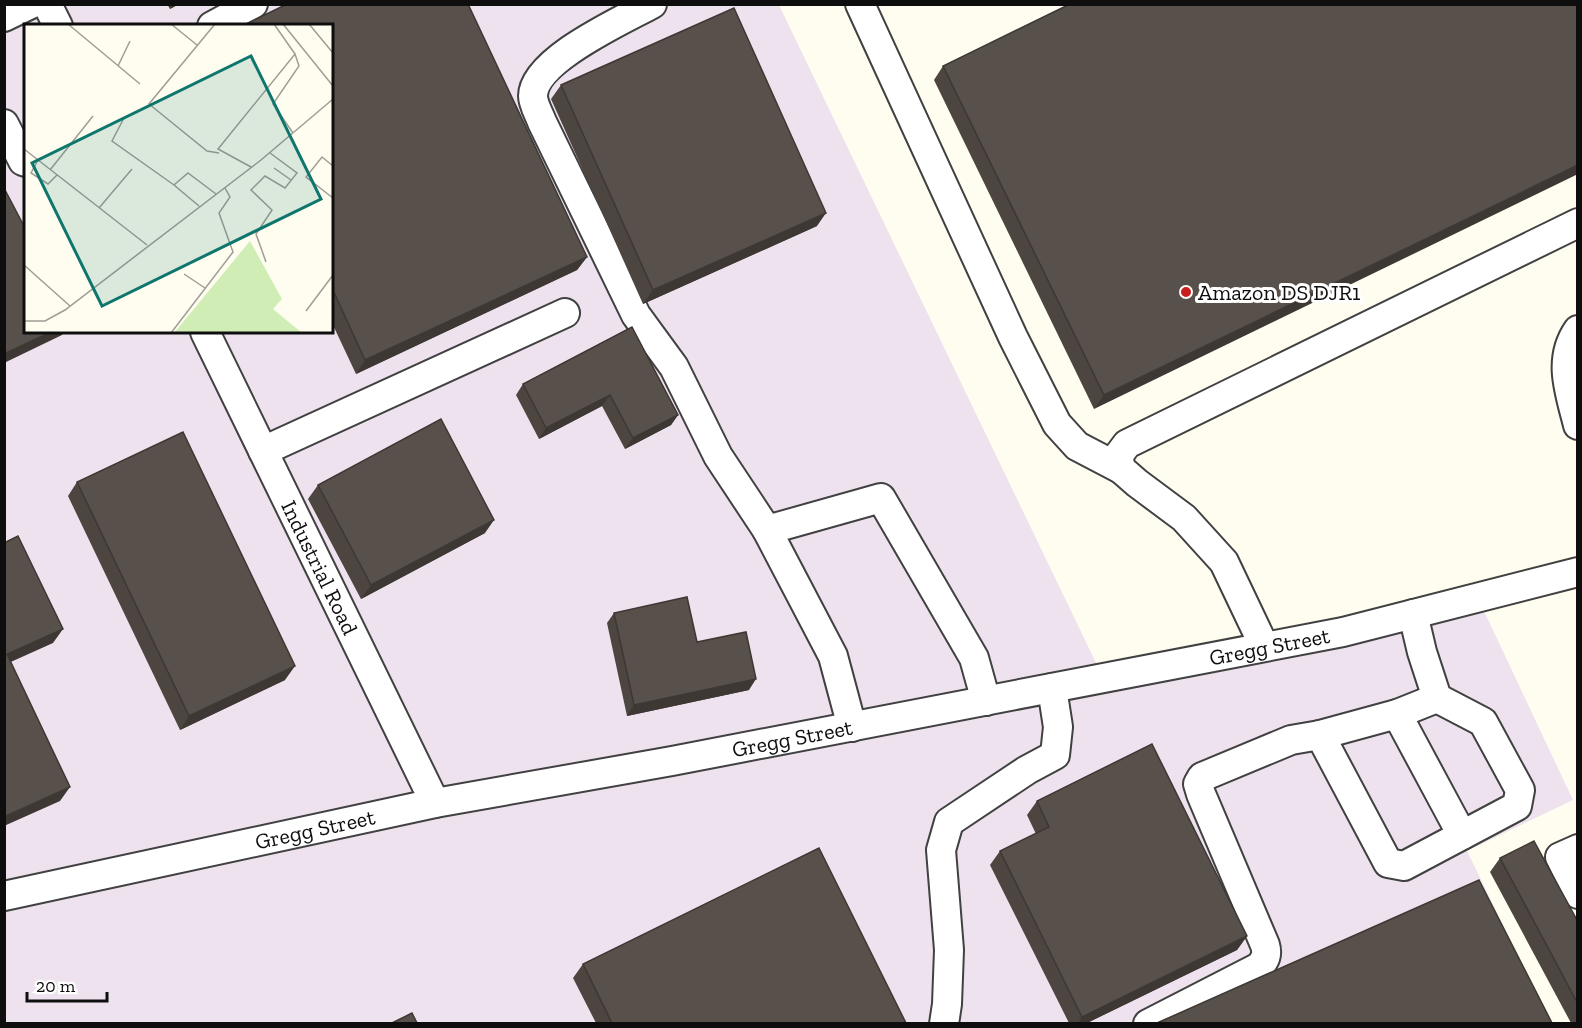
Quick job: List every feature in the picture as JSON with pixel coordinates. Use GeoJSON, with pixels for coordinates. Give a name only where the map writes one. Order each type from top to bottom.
{"type":"FeatureCollection","features":[{"type":"Feature","properties":{"kind":"street"},"geometry":{"type":"LineString","coordinates":[[4,17],[31,4]]}},
{"type":"Feature","properties":{"kind":"street"},"geometry":{"type":"LineString","coordinates":[[48,4],[57,24]]}},
{"type":"Feature","properties":{"kind":"street"},"geometry":{"type":"LineString","coordinates":[[217,24],[253,4]]}},
{"type":"Feature","properties":{"kind":"street"},"geometry":{"type":"LineString","coordinates":[[652,4],[574,46],[536,81],[532,97],[636,315],[674,367],[718,456],[767,531],[833,656],[852,726]]}},
{"type":"Feature","properties":{"kind":"street"},"geometry":{"type":"LineString","coordinates":[[860,4],[1013,337],[1057,424],[1077,446],[1121,469],[1184,518],[1224,562],[1264,646]]}},
{"type":"Feature","properties":{"kind":"street"},"geometry":{"type":"LineString","coordinates":[[4,124],[24,161]]}},
{"type":"Feature","properties":{"kind":"street"},"geometry":{"type":"LineString","coordinates":[[1121,469],[1118,456],[1127,444],[1578,223]]}},
{"type":"Feature","properties":{"kind":"street"},"geometry":{"type":"LineString","coordinates":[[263,451],[565,313]]}},
{"type":"Feature","properties":{"kind":"street"},"geometry":{"type":"LineString","coordinates":[[1578,330],[1572,338],[1566,358],[1566,376],[1578,425]]}},
{"type":"Feature","properties":{"kind":"street","name":"Industrial Road"},"geometry":{"type":"LineString","coordinates":[[205,333],[435,803]]}},
{"type":"Feature","properties":{"kind":"street"},"geometry":{"type":"LineString","coordinates":[[767,531],[881,498],[974,658],[986,701]]}},
{"type":"Feature","properties":{"kind":"street","name":"Gregg Street"},"geometry":{"type":"LineString","coordinates":[[4,896],[435,803],[661,763],[1343,632],[1578,572]]}},
{"type":"Feature","properties":{"kind":"street"},"geometry":{"type":"LineString","coordinates":[[1320,735],[1388,863],[1404,866],[1517,806],[1520,790],[1484,722],[1437,698],[1413,614]]}},
{"type":"Feature","properties":{"kind":"street"},"geometry":{"type":"LineString","coordinates":[[944,1023],[949,950],[941,850],[949,822],[1027,770],[1055,755],[1058,727],[1052,688]]}},
{"type":"Feature","properties":{"kind":"street"},"geometry":{"type":"LineString","coordinates":[[1148,1023],[1259,967],[1267,953],[1201,794],[1198,784],[1202,777],[1291,740],[1320,735],[1397,714],[1437,698]]}},
{"type":"Feature","properties":{"kind":"street"},"geometry":{"type":"LineString","coordinates":[[1397,714],[1462,835]]}},
{"type":"Feature","properties":{"kind":"street"},"geometry":{"type":"LineString","coordinates":[[1578,849],[1560,857],[1578,894]]}},
{"type":"Feature","properties":{"kind":"shaded area"},"geometry":{"type":"Polygon","coordinates":[[[5,5],[779,5],[1098,667],[1476,594],[1573,800],[1467,851],[1551,1023],[5,1024],[5,5]]]}},
{"type":"Feature","properties":{"kind":"building"},"geometry":{"type":"Polygon","coordinates":[[[287,4],[468,4],[587,257],[365,360],[333,290],[333,24],[246,24],[287,4]]]}},
{"type":"Feature","properties":{"kind":"building","name":"Amazon DS DJR1"},"geometry":{"type":"Polygon","coordinates":[[[1070,4],[1578,4],[1578,165],[1104,395],[943,66],[1070,4]]]}},
{"type":"Feature","properties":{"kind":"building"},"geometry":{"type":"Polygon","coordinates":[[[734,8],[826,213],[653,290],[561,85],[734,8]]]}},
{"type":"Feature","properties":{"kind":"building"},"geometry":{"type":"Polygon","coordinates":[[[4,188],[24,226],[24,333],[49,333],[4,354],[4,188]]]}},
{"type":"Feature","properties":{"kind":"building"},"geometry":{"type":"Polygon","coordinates":[[[632,327],[678,415],[633,438],[610,395],[546,428],[523,384],[632,327]]]}},
{"type":"Feature","properties":{"kind":"building"},"geometry":{"type":"Polygon","coordinates":[[[441,419],[494,520],[371,585],[318,485],[441,419]]]}},
{"type":"Feature","properties":{"kind":"building"},"geometry":{"type":"Polygon","coordinates":[[[183,432],[295,666],[189,716],[77,482],[183,432]]]}},
{"type":"Feature","properties":{"kind":"building"},"geometry":{"type":"Polygon","coordinates":[[[18,536],[63,629],[7,654],[70,787],[4,817],[4,543],[18,536]]]}},
{"type":"Feature","properties":{"kind":"building"},"geometry":{"type":"Polygon","coordinates":[[[687,597],[697,642],[746,632],[756,679],[634,705],[614,613],[687,597]]]}},
{"type":"Feature","properties":{"kind":"building"},"geometry":{"type":"Polygon","coordinates":[[[1152,744],[1247,936],[1082,1017],[1000,851],[1049,827],[1037,801],[1152,744]]]}},
{"type":"Feature","properties":{"kind":"building"},"geometry":{"type":"Polygon","coordinates":[[[1534,841],[1578,922],[1578,1004],[1500,858],[1534,841]]]}},
{"type":"Feature","properties":{"kind":"building"},"geometry":{"type":"Polygon","coordinates":[[[819,848],[906,1023],[612,1023],[583,964],[819,848]]]}},
{"type":"Feature","properties":{"kind":"building"},"geometry":{"type":"Polygon","coordinates":[[[1479,880],[1552,1023],[1157,1023],[1479,880]]]}},
{"type":"Feature","properties":{"kind":"building"},"geometry":{"type":"Polygon","coordinates":[[[412,1013],[417,1023],[392,1023],[412,1013]]]}},
{"type":"Feature","properties":{"kind":"place","name":"Amazon DS DJR1"},"geometry":{"type":"Point","coordinates":[1186,292]}}]}
